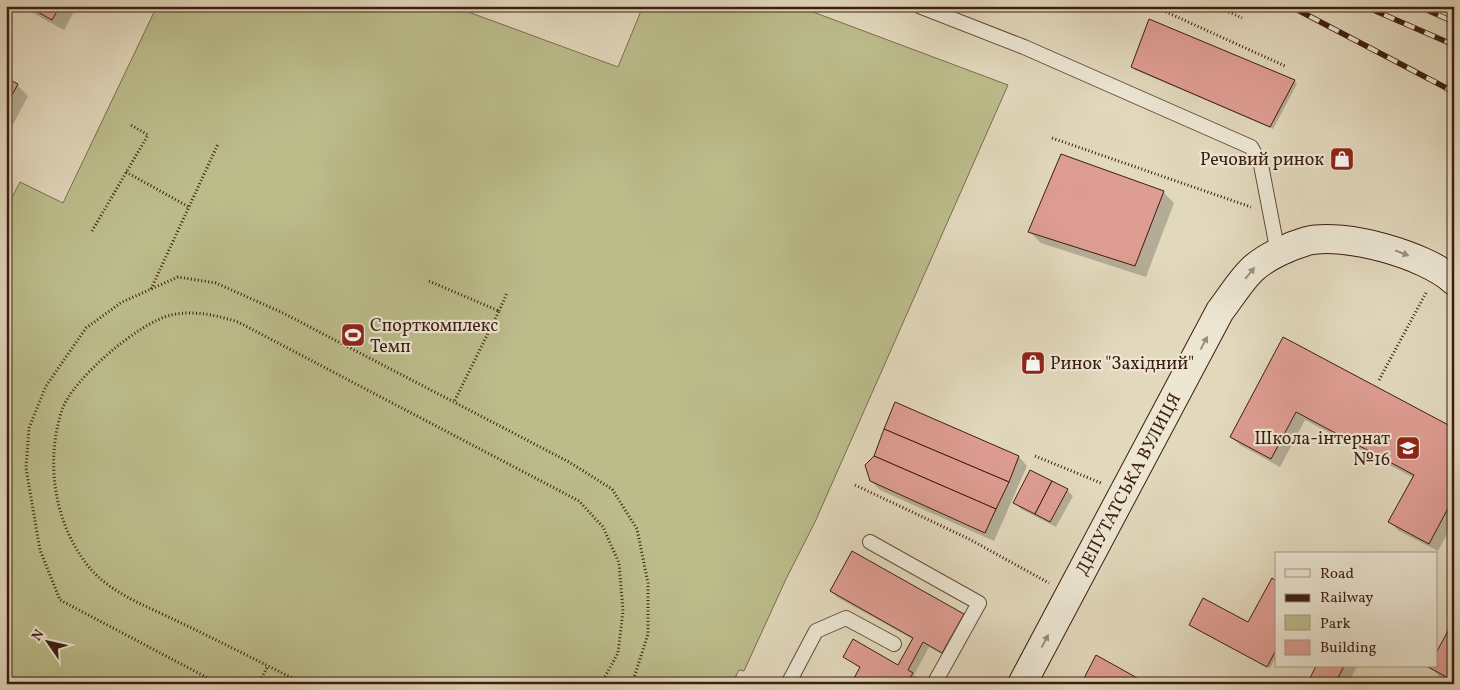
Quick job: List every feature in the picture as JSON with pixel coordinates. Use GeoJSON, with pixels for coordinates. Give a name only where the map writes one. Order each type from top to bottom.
{"type":"FeatureCollection","features":[{"type":"Feature","properties":{"kind":"main road","name":"ДЕПУТАТСЬКА ВУЛИЦЯ"},"geometry":{"type":"LineString","coordinates":[[1022,684],[1220,312],[1255,267],[1278,253],[1308,241],[1337,240],[1386,247],[1420,260],[1441,283]]}},
{"type":"Feature","properties":{"kind":"lane"},"geometry":{"type":"LineString","coordinates":[[919,6],[1024,47],[1251,148],[1261,165],[1278,253]]}},
{"type":"Feature","properties":{"kind":"lane"},"geometry":{"type":"LineString","coordinates":[[870,542],[979,603],[934,684]]}},
{"type":"Feature","properties":{"kind":"lane"},"geometry":{"type":"LineString","coordinates":[[788,684],[816,630],[846,618],[894,644]]}},
{"type":"Feature","properties":{"kind":"path"},"geometry":{"type":"LineString","coordinates":[[1153,6],[1285,66]]}},
{"type":"Feature","properties":{"kind":"path"},"geometry":{"type":"LineString","coordinates":[[1216,6],[1242,18]]}},
{"type":"Feature","properties":{"kind":"path"},"geometry":{"type":"LineString","coordinates":[[92,231],[148,135],[129,124]]}},
{"type":"Feature","properties":{"kind":"path"},"geometry":{"type":"LineString","coordinates":[[1052,138],[1252,207]]}},
{"type":"Feature","properties":{"kind":"path"},"geometry":{"type":"LineString","coordinates":[[151,289],[218,144]]}},
{"type":"Feature","properties":{"kind":"path"},"geometry":{"type":"LineString","coordinates":[[126,172],[189,207]]}},
{"type":"Feature","properties":{"kind":"path"},"geometry":{"type":"LineString","coordinates":[[220,684],[60,600],[38,541],[26,468],[29,428],[46,386],[86,328],[122,302],[178,277],[216,283],[283,313],[569,462],[612,490],[636,529],[648,583],[648,634],[632,684]]}},
{"type":"Feature","properties":{"kind":"path"},"geometry":{"type":"LineString","coordinates":[[429,281],[499,311]]}},
{"type":"Feature","properties":{"kind":"path"},"geometry":{"type":"LineString","coordinates":[[1379,380],[1441,283]]}},
{"type":"Feature","properties":{"kind":"path"},"geometry":{"type":"LineString","coordinates":[[454,402],[507,293]]}},
{"type":"Feature","properties":{"kind":"path"},"geometry":{"type":"LineString","coordinates":[[304,684],[120,593],[90,568],[68,534],[56,494],[54,444],[63,408],[87,371],[130,337],[170,315],[207,313],[238,322],[579,501],[603,527],[619,563],[623,611],[618,653],[601,684]]}},
{"type":"Feature","properties":{"kind":"path"},"geometry":{"type":"LineString","coordinates":[[1034,456],[1107,486]]}},
{"type":"Feature","properties":{"kind":"path"},"geometry":{"type":"LineString","coordinates":[[856,485],[969,539],[1052,584]]}},
{"type":"Feature","properties":{"kind":"path"},"geometry":{"type":"LineString","coordinates":[[258,684],[268,666]]}},
{"type":"Feature","properties":{"kind":"green space","name":"Спорткомплекс Темп"},"geometry":{"type":"Polygon","coordinates":[[[157,6],[452,6],[618,67],[643,6],[797,6],[1008,85],[815,522],[786,579],[744,671],[739,670],[732,684],[6,684],[6,209],[20,182],[63,203],[157,6]]]}},
{"type":"Feature","properties":{"kind":"building"},"geometry":{"type":"Polygon","coordinates":[[[27,6],[60,6],[52,20],[27,6]]]}},
{"type":"Feature","properties":{"kind":"building"},"geometry":{"type":"Polygon","coordinates":[[[1149,19],[1295,80],[1270,127],[1131,67],[1149,19]]]}},
{"type":"Feature","properties":{"kind":"building"},"geometry":{"type":"Polygon","coordinates":[[[6,78],[18,84],[6,106],[6,78]]]}},
{"type":"Feature","properties":{"kind":"building"},"geometry":{"type":"Polygon","coordinates":[[[1061,154],[1164,191],[1135,266],[1028,232],[1061,154]]]}},
{"type":"Feature","properties":{"kind":"building","name":"Школа-інтернат №16"},"geometry":{"type":"Polygon","coordinates":[[[1283,337],[1454,428],[1454,497],[1429,544],[1388,522],[1414,475],[1296,412],[1271,459],[1230,437],[1283,337]]]}},
{"type":"Feature","properties":{"kind":"building"},"geometry":{"type":"Polygon","coordinates":[[[895,402],[1019,456],[1009,482],[884,429],[895,402]]]}},
{"type":"Feature","properties":{"kind":"building"},"geometry":{"type":"Polygon","coordinates":[[[884,429],[1009,482],[996,509],[874,456],[884,429]]]}},
{"type":"Feature","properties":{"kind":"building"},"geometry":{"type":"Polygon","coordinates":[[[874,456],[996,509],[985,533],[870,481],[865,465],[874,456]]]}},
{"type":"Feature","properties":{"kind":"building"},"geometry":{"type":"Polygon","coordinates":[[[1030,470],[1052,481],[1035,514],[1013,503],[1030,470]]]}},
{"type":"Feature","properties":{"kind":"building"},"geometry":{"type":"Polygon","coordinates":[[[1052,481],[1068,489],[1050,522],[1035,514],[1052,481]]]}},
{"type":"Feature","properties":{"kind":"building"},"geometry":{"type":"Polygon","coordinates":[[[852,551],[964,614],[942,653],[923,642],[908,670],[913,673],[906,684],[851,684],[860,667],[843,657],[853,639],[898,665],[913,638],[830,591],[852,551]]]}},
{"type":"Feature","properties":{"kind":"building"},"geometry":{"type":"Polygon","coordinates":[[[1272,578],[1275,580],[1275,652],[1267,667],[1189,625],[1203,598],[1248,622],[1272,578]]]}},
{"type":"Feature","properties":{"kind":"building"},"geometry":{"type":"Polygon","coordinates":[[[1449,629],[1454,632],[1454,681],[1430,668],[1438,668],[1438,649],[1449,629]]]}},
{"type":"Feature","properties":{"kind":"building"},"geometry":{"type":"Polygon","coordinates":[[[1096,655],[1148,684],[1081,684],[1096,655]]]}},
{"type":"Feature","properties":{"kind":"building"},"geometry":{"type":"Polygon","coordinates":[[[1315,668],[1343,668],[1335,684],[1307,684],[1315,668]]]}},
{"type":"Feature","properties":{"kind":"railway"},"geometry":{"type":"LineString","coordinates":[[1290,6],[1454,92]]}},
{"type":"Feature","properties":{"kind":"railway"},"geometry":{"type":"LineString","coordinates":[[1364,6],[1454,45]]}},
{"type":"Feature","properties":{"kind":"railway"},"geometry":{"type":"LineString","coordinates":[[1418,6],[1454,22]]}},
{"type":"Feature","properties":{"kind":"place","name":"Речовий ринок"},"geometry":{"type":"Point","coordinates":[1342,159]}},
{"type":"Feature","properties":{"kind":"place","name":"Спорткомплекс Темп"},"geometry":{"type":"Point","coordinates":[353,335]}},
{"type":"Feature","properties":{"kind":"place","name":"Ринок \"Західний\""},"geometry":{"type":"Point","coordinates":[1033,363]}},
{"type":"Feature","properties":{"kind":"place","name":"Школа-інтернат №16"},"geometry":{"type":"Point","coordinates":[1408,448]}}]}
